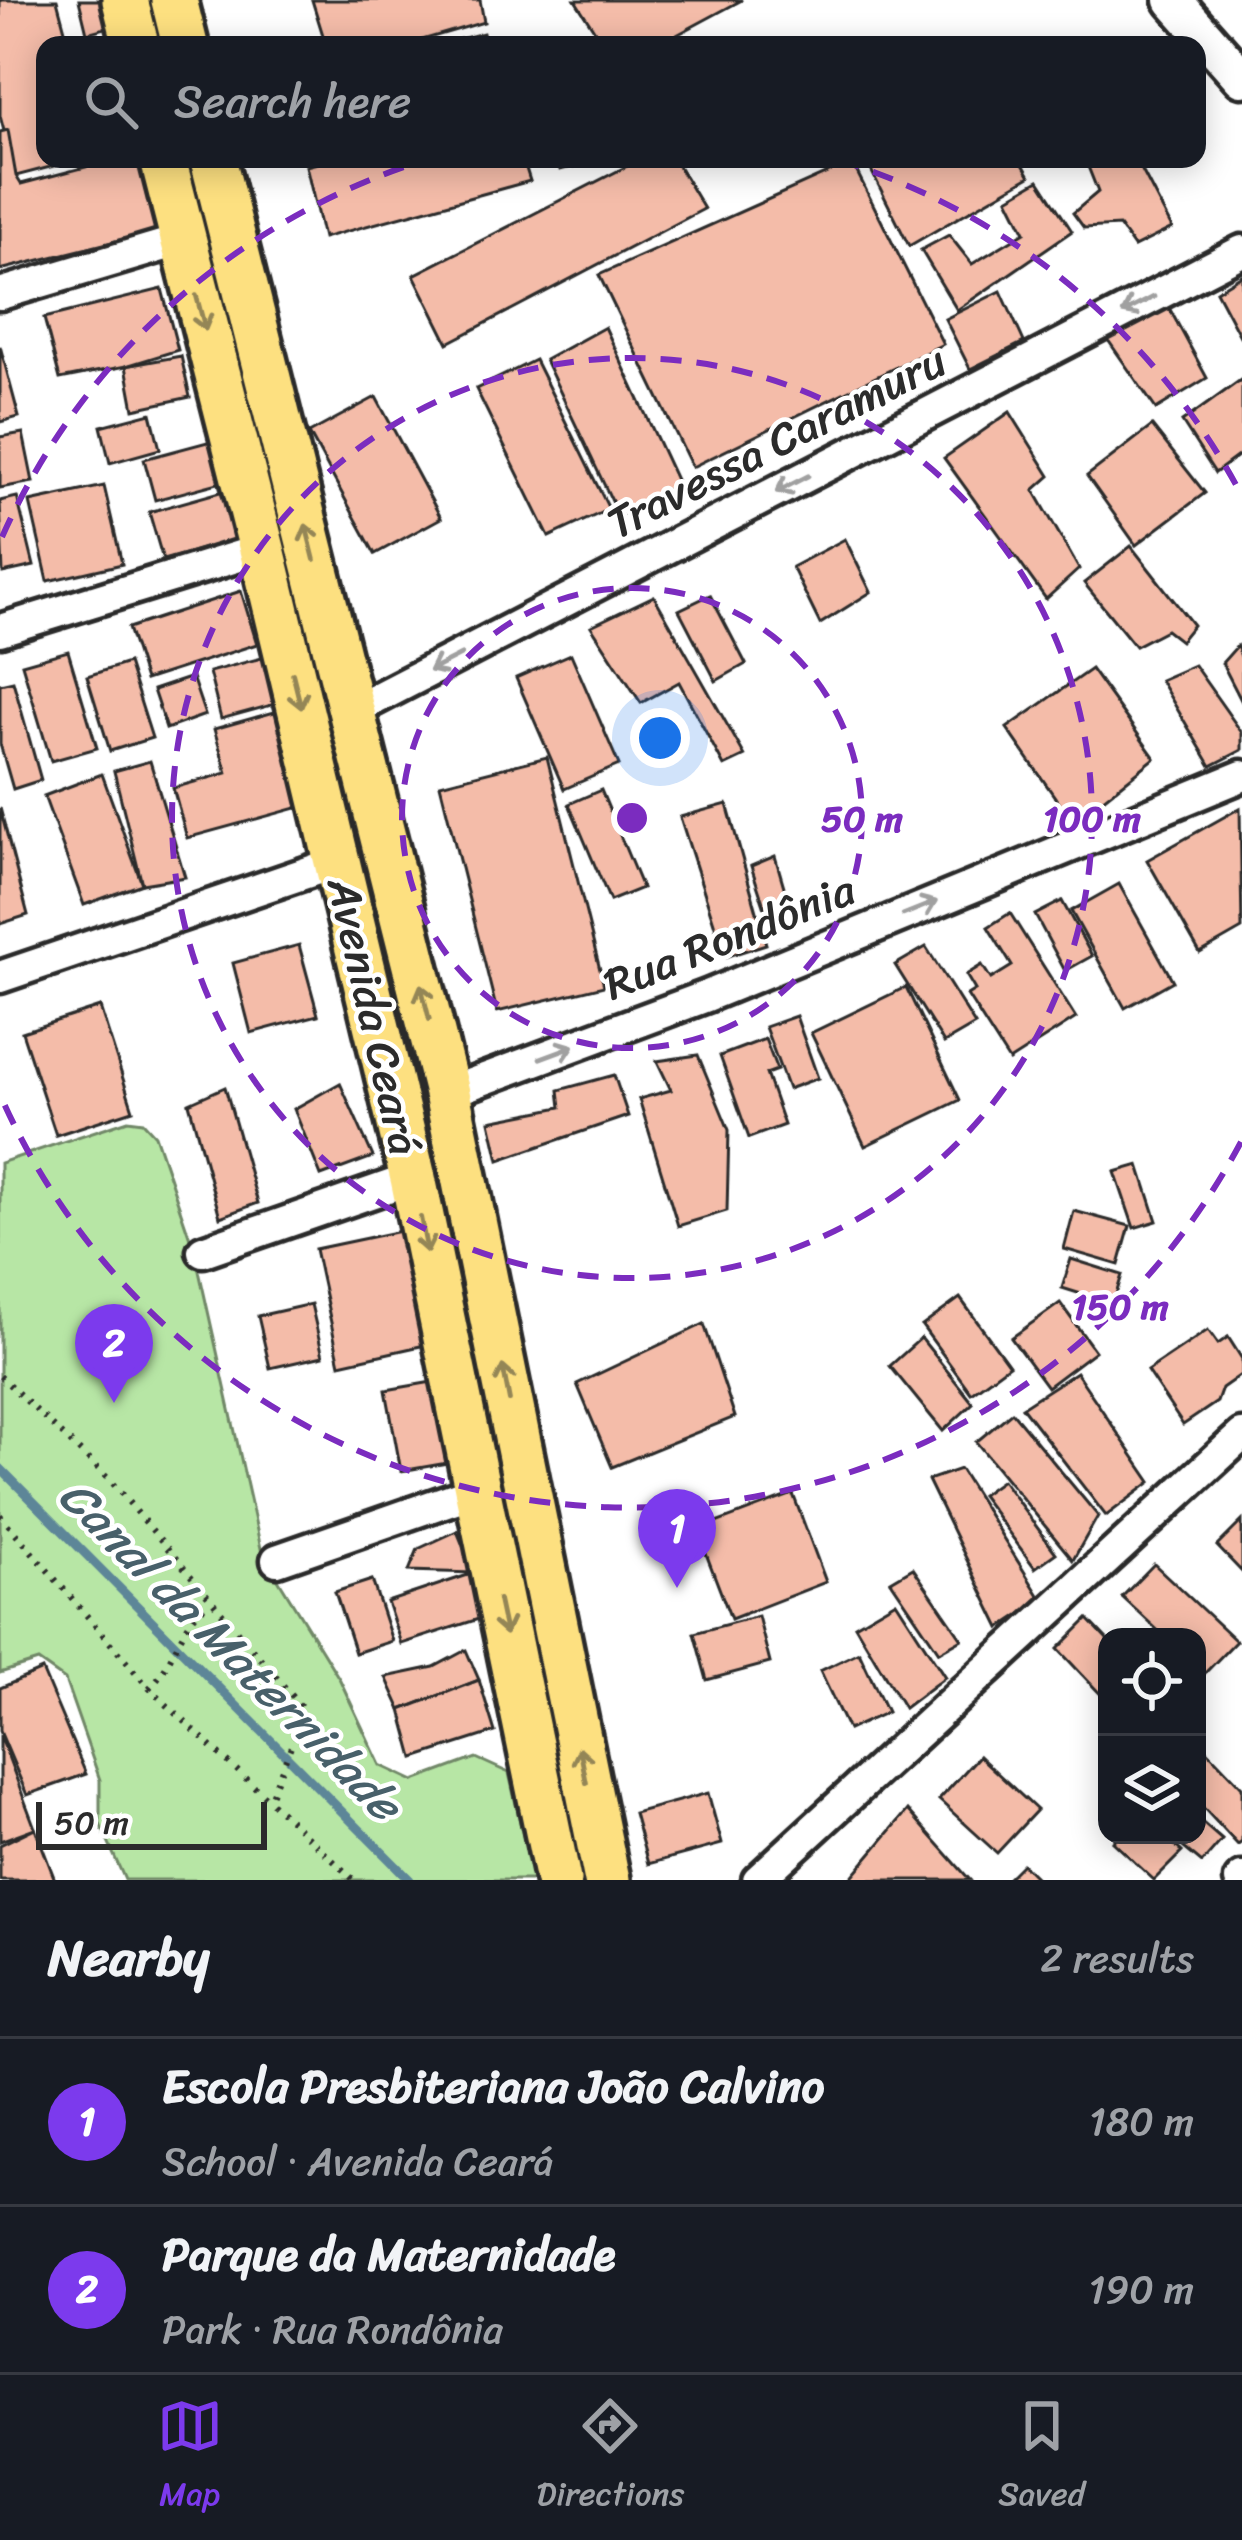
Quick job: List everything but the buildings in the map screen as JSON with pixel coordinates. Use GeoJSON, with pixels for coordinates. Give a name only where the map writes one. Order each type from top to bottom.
{"type":"FeatureCollection","features":[{"type":"Feature","properties":{"kind":"main road"},"geometry":{"type":"LineString","coordinates":[[125,0],[134,36]]}},
{"type":"Feature","properties":{"kind":"main road"},"geometry":{"type":"LineString","coordinates":[[174,0],[183,36]]}},
{"type":"Feature","properties":{"kind":"main road","name":"Avenida Ceará"},"geometry":{"type":"LineString","coordinates":[[165,168],[413,1178],[558,1880]]}},
{"type":"Feature","properties":{"kind":"main road","name":"Avenida Ceará"},"geometry":{"type":"LineString","coordinates":[[216,168],[447,1093],[607,1880]]}},
{"type":"Feature","properties":{"kind":"street"},"geometry":{"type":"LineString","coordinates":[[1174,0],[1205,36]]}},
{"type":"Feature","properties":{"kind":"street"},"geometry":{"type":"LineString","coordinates":[[1206,37],[1242,78]]}},
{"type":"Feature","properties":{"kind":"street"},"geometry":{"type":"LineString","coordinates":[[0,295],[182,240]]}},
{"type":"Feature","properties":{"kind":"street","name":"Travessa Caramuru"},"geometry":{"type":"LineString","coordinates":[[352,711],[1242,251]]}},
{"type":"Feature","properties":{"kind":"street"},"geometry":{"type":"LineString","coordinates":[[0,630],[262,549]]}},
{"type":"Feature","properties":{"kind":"street","name":"Rua Rondônia"},"geometry":{"type":"LineString","coordinates":[[447,1093],[707,996],[1242,776]]}},
{"type":"Feature","properties":{"kind":"street"},"geometry":{"type":"LineString","coordinates":[[0,977],[338,862]]}},
{"type":"Feature","properties":{"kind":"street"},"geometry":{"type":"LineString","coordinates":[[203,1250],[413,1178]]}},
{"type":"Feature","properties":{"kind":"street"},"geometry":{"type":"LineString","coordinates":[[758,1880],[1242,1436]]}},
{"type":"Feature","properties":{"kind":"street"},"geometry":{"type":"LineString","coordinates":[[277,1560],[475,1491]]}},
{"type":"Feature","properties":{"kind":"path"},"geometry":{"type":"LineString","coordinates":[[0,1376],[109,1479],[305,1711],[270,1798]]}},
{"type":"Feature","properties":{"kind":"path"},"geometry":{"type":"LineString","coordinates":[[0,1515],[149,1688],[353,1880]]}},
{"type":"Feature","properties":{"kind":"path"},"geometry":{"type":"LineString","coordinates":[[149,1688],[163,1675],[196,1610],[211,1602]]}},
{"type":"Feature","properties":{"kind":"green space"},"geometry":{"type":"Polygon","coordinates":[[[128,1120],[143,1122],[155,1135],[195,1253],[262,1553],[340,1680],[380,1765],[414,1781],[476,1758],[509,1773],[533,1880],[125,1880],[100,1824],[100,1780],[65,1680],[38,1661],[0,1673],[0,1163],[128,1120]]]}},
{"type":"Feature","properties":{"kind":"waterway","name":"Canal da Maternidade"},"geometry":{"type":"LineString","coordinates":[[0,1468],[410,1880]]}},
{"type":"Feature","properties":{"kind":"place","name":"Parque da Maternidade"},"geometry":{"type":"Point","coordinates":[114,1403]}},
{"type":"Feature","properties":{"kind":"place","name":"Escola Presbiteriana João Calvino"},"geometry":{"type":"Point","coordinates":[677,1588]}}]}
